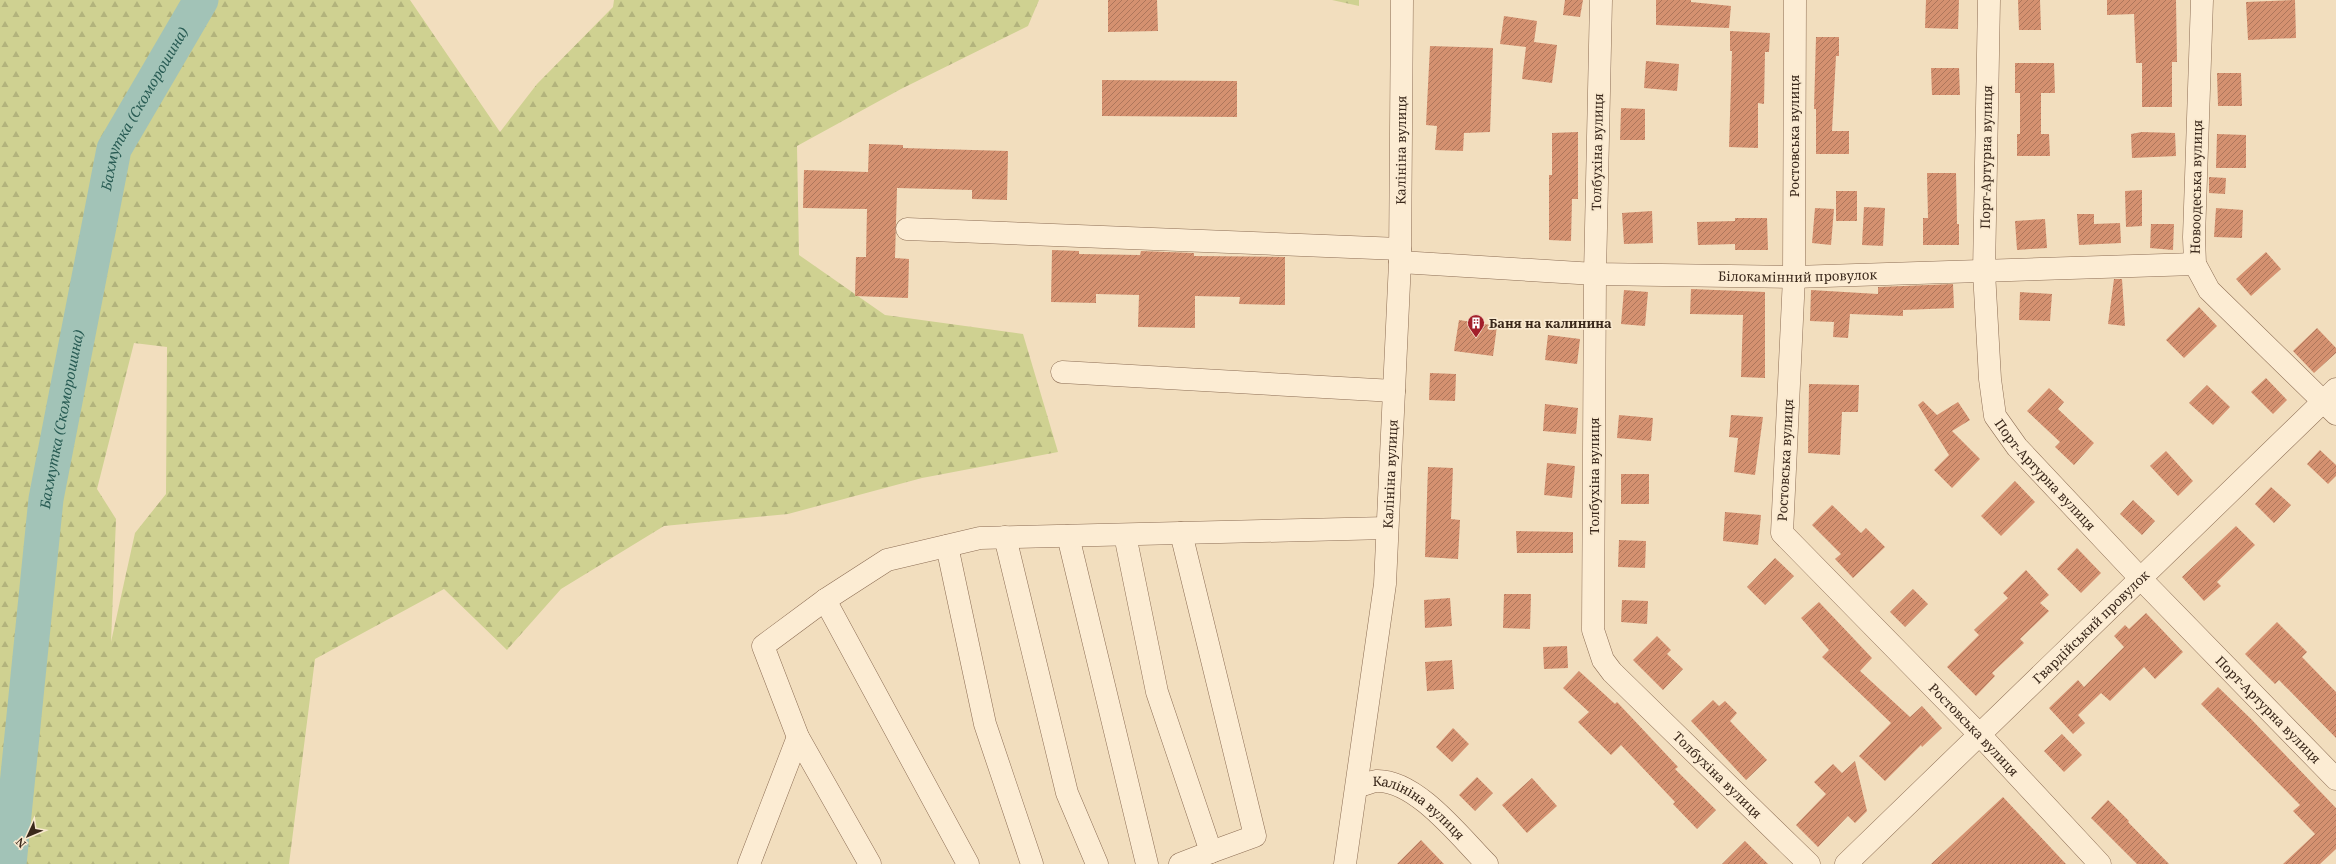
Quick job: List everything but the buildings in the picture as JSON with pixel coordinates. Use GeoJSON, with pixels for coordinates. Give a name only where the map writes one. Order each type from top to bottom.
{"type":"FeatureCollection","features":[{"type":"Feature","properties":{"kind":"street","name":"Калініна вулиця"},"geometry":{"type":"LineString","coordinates":[[1402,0],[1400,255],[1385,584],[1358,786],[1376,781],[1395,784],[1413,793],[1440,816],[1487,864]]}},
{"type":"Feature","properties":{"kind":"street","name":"Толбухіна вулиця"},"geometry":{"type":"LineString","coordinates":[[1600,0],[1594,274],[1593,630],[1597,646],[1612,672],[1809,864]]}},
{"type":"Feature","properties":{"kind":"street","name":"Ростовська вулиця"},"geometry":{"type":"LineString","coordinates":[[1795,0],[1794,277],[1782,533],[1980,735],[2100,864]]}},
{"type":"Feature","properties":{"kind":"street","name":"Порт-Артурна вулиця"},"geometry":{"type":"LineString","coordinates":[[1989,0],[1984,272],[1990,379],[1995,416],[2017,447],[2141,579],[2336,779]]}},
{"type":"Feature","properties":{"kind":"street","name":"Новоодеська вулиця"},"geometry":{"type":"LineString","coordinates":[[2202,0],[2194,237],[2195,264],[2209,290],[2332,401]]}},
{"type":"Feature","properties":{"kind":"street","name":"Білокамінний провулок"},"geometry":{"type":"LineString","coordinates":[[907,229],[1400,255],[1594,274],[1794,277],[2195,264]]}},
{"type":"Feature","properties":{"kind":"street"},"geometry":{"type":"LineString","coordinates":[[1062,372],[1394,391]]}},
{"type":"Feature","properties":{"kind":"street","name":"Гвардійський провулок"},"geometry":{"type":"LineString","coordinates":[[1846,864],[2141,579],[2332,401]]}},
{"type":"Feature","properties":{"kind":"street"},"geometry":{"type":"LineString","coordinates":[[870,864],[798,737],[763,646],[825,600],[887,560],[980,538],[1387,528]]}},
{"type":"Feature","properties":{"kind":"street"},"geometry":{"type":"LineString","coordinates":[[1180,864],[1255,836],[1181,533]]}},
{"type":"Feature","properties":{"kind":"street"},"geometry":{"type":"LineString","coordinates":[[1126,534],[1157,692],[1211,852]]}},
{"type":"Feature","properties":{"kind":"street"},"geometry":{"type":"LineString","coordinates":[[1068,536],[1147,864]]}},
{"type":"Feature","properties":{"kind":"street"},"geometry":{"type":"LineString","coordinates":[[1005,537],[1067,792],[1097,864]]}},
{"type":"Feature","properties":{"kind":"street"},"geometry":{"type":"LineString","coordinates":[[947,546],[985,724],[1032,864]]}},
{"type":"Feature","properties":{"kind":"street"},"geometry":{"type":"LineString","coordinates":[[825,600],[968,864]]}},
{"type":"Feature","properties":{"kind":"street"},"geometry":{"type":"LineString","coordinates":[[749,864],[798,737]]}},
{"type":"Feature","properties":{"kind":"street"},"geometry":{"type":"LineString","coordinates":[[1345,864],[1358,786]]}},
{"type":"Feature","properties":{"kind":"green space"},"geometry":{"type":"Polygon","coordinates":[[[0,0],[410,0],[500,132],[537,84],[613,7],[614,0],[1039,0],[1028,26],[901,89],[797,146],[799,255],[885,315],[1023,334],[1058,452],[922,478],[788,514],[664,526],[561,589],[507,650],[444,589],[315,659],[289,864],[0,864],[0,0]],[[134,343],[97,489],[116,519],[111,642],[135,533],[166,494],[167,347],[134,343]]]}},
{"type":"Feature","properties":{"kind":"green space"},"geometry":{"type":"Polygon","coordinates":[[[1332,0],[1359,0],[1359,6],[1332,0]]]}},
{"type":"Feature","properties":{"kind":"waterway","name":"Бахмутка (Скоморошина)"},"geometry":{"type":"LineString","coordinates":[[9,864],[46,499],[114,149],[201,0]]}},
{"type":"Feature","properties":{"kind":"place","name":"Баня на калинина"},"geometry":{"type":"Point","coordinates":[1476,338]}}]}
